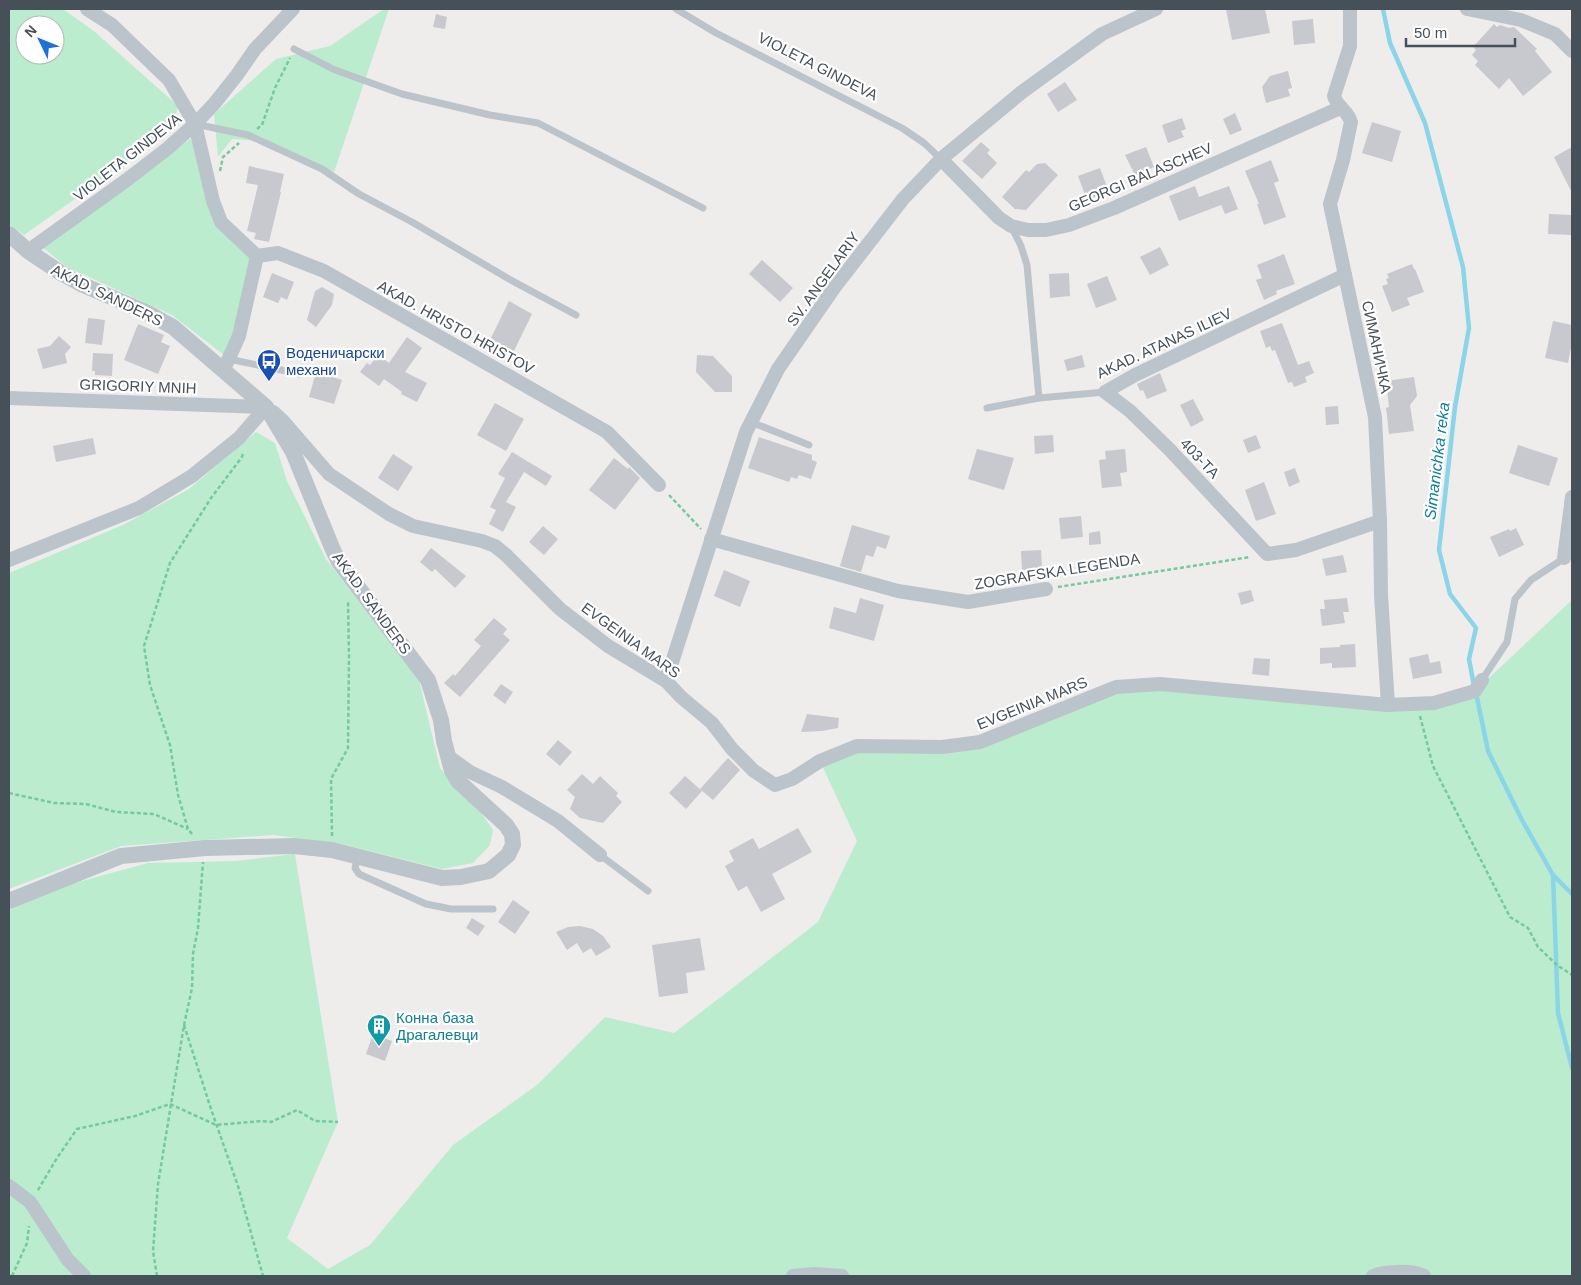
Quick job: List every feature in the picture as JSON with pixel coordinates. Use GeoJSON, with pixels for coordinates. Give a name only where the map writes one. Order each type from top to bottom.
{"type":"FeatureCollection","features":[{"type":"Feature","properties":{"kind":"street"},"geometry":{"type":"LineString","coordinates":[[87,9],[112,25],[168,80],[195,124],[213,202],[221,222],[257,256],[239,336],[226,364]]}},
{"type":"Feature","properties":{"kind":"street","name":"SV. ANGELARIY"},"geometry":{"type":"LineString","coordinates":[[666,681],[746,432],[778,369],[834,288],[903,199],[941,158],[1022,92],[1102,34],[1156,9]]}},
{"type":"Feature","properties":{"kind":"street","name":"СИМАНИЧКА"},"geometry":{"type":"LineString","coordinates":[[1350,9],[1350,46],[1334,96],[1340,108],[1346,113],[1351,122],[1330,204],[1375,417],[1381,595],[1388,705]]}},
{"type":"Feature","properties":{"kind":"street"},"geometry":{"type":"LineString","coordinates":[[1467,9],[1521,20],[1554,34],[1572,51]]}},
{"type":"Feature","properties":{"kind":"street","name":"VIOLETA GINDEVA"},"geometry":{"type":"LineString","coordinates":[[28,251],[128,179],[195,124],[214,104],[255,49],[290,10]]}},
{"type":"Feature","properties":{"kind":"street","name":"GEORGI BALASCHEV"},"geometry":{"type":"LineString","coordinates":[[941,158],[999,218],[1011,226],[1028,230],[1046,230],[1069,225],[1114,208],[1340,108]]}},
{"type":"Feature","properties":{"kind":"street","name":"AKAD. SANDERS"},"geometry":{"type":"LineString","coordinates":[[9,234],[44,263],[82,284],[161,320],[226,364],[266,407],[293,452],[333,550],[347,572],[428,680],[441,720],[452,771],[458,780],[506,825],[512,834],[513,845],[508,856],[489,871],[461,877],[442,878],[358,856]]}},
{"type":"Feature","properties":{"kind":"street","name":"AKAD. HRISTO HRISTOV"},"geometry":{"type":"LineString","coordinates":[[257,256],[278,253],[324,271],[607,432],[659,485]]}},
{"type":"Feature","properties":{"kind":"street","name":"AKAD. ATANAS ILIEV"},"geometry":{"type":"LineString","coordinates":[[1104,392],[1135,375],[1345,275]]}},
{"type":"Feature","properties":{"kind":"street","name":"403-ТА"},"geometry":{"type":"LineString","coordinates":[[1104,392],[1130,411],[1170,450],[1267,554]]}},
{"type":"Feature","properties":{"kind":"street","name":"GRIGORIY MNIH"},"geometry":{"type":"LineString","coordinates":[[9,398],[266,407]]}},
{"type":"Feature","properties":{"kind":"street"},"geometry":{"type":"LineString","coordinates":[[9,560],[139,508],[192,476],[238,438],[266,407]]}},
{"type":"Feature","properties":{"kind":"street","name":"EVGEINIA MARS"},"geometry":{"type":"LineString","coordinates":[[266,407],[283,422],[329,474],[389,514],[413,526],[475,539],[495,546],[560,609],[608,646],[666,681],[681,697],[712,722],[732,749],[754,771],[775,784],[792,779],[820,761],[857,746],[942,747],[980,742],[1116,688],[1160,684],[1388,705],[1434,702],[1478,686]]}},
{"type":"Feature","properties":{"kind":"street"},"geometry":{"type":"LineString","coordinates":[[1568,556],[1572,497]]}},
{"type":"Feature","properties":{"kind":"street"},"geometry":{"type":"LineString","coordinates":[[1267,554],[1296,550],[1380,521]]}},
{"type":"Feature","properties":{"kind":"street","name":"ZOGRAFSKA LEGENDA"},"geometry":{"type":"LineString","coordinates":[[711,539],[898,590],[968,602],[1046,589]]}},
{"type":"Feature","properties":{"kind":"street"},"geometry":{"type":"LineString","coordinates":[[449,757],[470,772],[508,790],[558,821],[600,855]]}},
{"type":"Feature","properties":{"kind":"street"},"geometry":{"type":"LineString","coordinates":[[9,901],[121,856],[205,848],[294,846],[332,850],[358,856]]}},
{"type":"Feature","properties":{"kind":"street"},"geometry":{"type":"LineString","coordinates":[[9,1186],[30,1202],[68,1260],[84,1276]]}},
{"type":"Feature","properties":{"kind":"street"},"geometry":{"type":"LineString","coordinates":[[1373,1276],[1382,1273],[1419,1273],[1424,1276]]}},
{"type":"Feature","properties":{"kind":"street"},"geometry":{"type":"LineString","coordinates":[[792,1276],[814,1274],[842,1276]]}},
{"type":"Feature","properties":{"kind":"lane","name":"VIOLETA GINDEVA"},"geometry":{"type":"LineString","coordinates":[[676,9],[716,33],[902,128],[924,143],[941,158]]}},
{"type":"Feature","properties":{"kind":"lane"},"geometry":{"type":"LineString","coordinates":[[294,49],[335,70],[369,84],[490,115],[538,123],[703,208]]}},
{"type":"Feature","properties":{"kind":"lane"},"geometry":{"type":"LineString","coordinates":[[195,124],[248,135],[322,169],[359,194],[576,315]]}},
{"type":"Feature","properties":{"kind":"lane"},"geometry":{"type":"LineString","coordinates":[[1011,226],[1021,246],[1027,265],[1040,398]]}},
{"type":"Feature","properties":{"kind":"lane"},"geometry":{"type":"LineString","coordinates":[[226,364],[300,374]]}},
{"type":"Feature","properties":{"kind":"lane","name":"AKAD. ATANAS ILIEV"},"geometry":{"type":"LineString","coordinates":[[987,408],[1040,398],[1104,392]]}},
{"type":"Feature","properties":{"kind":"lane"},"geometry":{"type":"LineString","coordinates":[[751,422],[808,445]]}},
{"type":"Feature","properties":{"kind":"lane","name":"EVGEINIA MARS"},"geometry":{"type":"LineString","coordinates":[[1478,686],[1507,642],[1515,599],[1530,580],[1568,556]]}},
{"type":"Feature","properties":{"kind":"lane"},"geometry":{"type":"LineString","coordinates":[[600,855],[648,891]]}},
{"type":"Feature","properties":{"kind":"lane"},"geometry":{"type":"LineString","coordinates":[[358,856],[355,868],[359,874],[426,904],[451,909],[493,909]]}},
{"type":"Feature","properties":{"kind":"path"},"geometry":{"type":"LineString","coordinates":[[659,485],[711,539]]}},
{"type":"Feature","properties":{"kind":"path","name":"ZOGRAFSKA LEGENDA"},"geometry":{"type":"LineString","coordinates":[[1046,589],[1267,554]]}},
{"type":"Feature","properties":{"kind":"path"},"geometry":{"type":"LineString","coordinates":[[332,850],[331,779],[348,748],[349,657],[347,572]]}},
{"type":"Feature","properties":{"kind":"path"},"geometry":{"type":"LineString","coordinates":[[1417,703],[1433,766],[1510,917],[1528,928],[1538,947],[1572,976]]}},
{"type":"Feature","properties":{"kind":"path"},"geometry":{"type":"LineString","coordinates":[[9,793],[54,803],[86,804],[116,812],[154,814],[188,829]]}},
{"type":"Feature","properties":{"kind":"path"},"geometry":{"type":"LineString","coordinates":[[184,1025],[238,1186],[263,1276]]}},
{"type":"Feature","properties":{"kind":"path"},"geometry":{"type":"LineString","coordinates":[[12,1276],[28,1243],[30,1202],[77,1129],[135,1116],[170,1104],[216,1125],[261,1121],[271,1122],[297,1110],[315,1121],[338,1122]]}},
{"type":"Feature","properties":{"kind":"green space"},"geometry":{"type":"Polygon","coordinates":[[[9,9],[63,9],[95,32],[178,106],[172,130],[24,235],[9,224],[9,9]]]}},
{"type":"Feature","properties":{"kind":"green space"},"geometry":{"type":"Polygon","coordinates":[[[384,9],[389,9],[334,172],[259,141],[232,139],[218,157],[214,114],[276,59],[330,46],[384,9]]]}},
{"type":"Feature","properties":{"kind":"green space"},"geometry":{"type":"Polygon","coordinates":[[[193,137],[205,197],[257,252],[238,331],[224,355],[172,315],[67,267],[42,247],[193,137]]]}},
{"type":"Feature","properties":{"kind":"green space"},"geometry":{"type":"Polygon","coordinates":[[[256,432],[275,443],[287,481],[326,559],[419,680],[440,768],[458,790],[482,814],[493,830],[490,845],[473,863],[442,869],[342,844],[273,835],[121,846],[9,889],[9,573],[123,525],[189,489],[256,432]]]}},
{"type":"Feature","properties":{"kind":"green space"},"geometry":{"type":"Polygon","coordinates":[[[1572,600],[1572,1276],[9,1276],[9,911],[38,893],[148,863],[236,861],[295,854],[338,1122],[287,1238],[328,1269],[370,1245],[453,1145],[537,1085],[605,1017],[674,1033],[818,922],[857,841],[820,761],[857,746],[980,742],[1116,687],[1388,705],[1475,691],[1572,600]]]}},
{"type":"Feature","properties":{"kind":"building"},"geometry":{"type":"Polygon","coordinates":[[[1226,9],[1265,9],[1270,33],[1232,40],[1226,9]]]}},
{"type":"Feature","properties":{"kind":"building"},"geometry":{"type":"Polygon","coordinates":[[[436,14],[447,17],[445,29],[433,27],[436,14]]]}},
{"type":"Feature","properties":{"kind":"building"},"geometry":{"type":"Polygon","coordinates":[[[1313,19],[1315,43],[1294,45],[1292,21],[1313,19]]]}},
{"type":"Feature","properties":{"kind":"building"},"geometry":{"type":"Polygon","coordinates":[[[1494,24],[1497,27],[1500,25],[1509,28],[1514,27],[1537,49],[1535,51],[1552,72],[1523,96],[1509,78],[1499,89],[1475,65],[1478,61],[1472,55],[1476,50],[1473,47],[1494,24]]]}},
{"type":"Feature","properties":{"kind":"building"},"geometry":{"type":"Polygon","coordinates":[[[1288,71],[1292,88],[1288,89],[1290,96],[1266,103],[1262,87],[1270,76],[1288,71]]]}},
{"type":"Feature","properties":{"kind":"building"},"geometry":{"type":"Polygon","coordinates":[[[1065,82],[1077,100],[1058,112],[1047,94],[1065,82]]]}},
{"type":"Feature","properties":{"kind":"building"},"geometry":{"type":"Polygon","coordinates":[[[1235,113],[1242,130],[1230,135],[1223,119],[1235,113]]]}},
{"type":"Feature","properties":{"kind":"building"},"geometry":{"type":"Polygon","coordinates":[[[1182,118],[1186,129],[1181,131],[1184,137],[1168,143],[1162,125],[1182,118]]]}},
{"type":"Feature","properties":{"kind":"building"},"geometry":{"type":"Polygon","coordinates":[[[1372,122],[1401,131],[1392,162],[1362,153],[1372,122]]]}},
{"type":"Feature","properties":{"kind":"building"},"geometry":{"type":"Polygon","coordinates":[[[981,142],[990,150],[987,153],[997,163],[982,179],[962,161],[981,142]]]}},
{"type":"Feature","properties":{"kind":"building"},"geometry":{"type":"Polygon","coordinates":[[[1146,147],[1154,167],[1135,175],[1125,155],[1146,147]]]}},
{"type":"Feature","properties":{"kind":"building"},"geometry":{"type":"Polygon","coordinates":[[[1572,147],[1572,193],[1554,157],[1572,147]]]}},
{"type":"Feature","properties":{"kind":"building"},"geometry":{"type":"Polygon","coordinates":[[[1271,160],[1279,181],[1274,183],[1286,217],[1264,225],[1257,204],[1259,204],[1245,171],[1271,160]]]}},
{"type":"Feature","properties":{"kind":"building"},"geometry":{"type":"Polygon","coordinates":[[[1045,163],[1058,175],[1026,210],[1015,209],[1002,197],[1026,170],[1029,172],[1037,164],[1045,163]]]}},
{"type":"Feature","properties":{"kind":"building"},"geometry":{"type":"Polygon","coordinates":[[[249,166],[284,174],[269,242],[254,239],[256,233],[247,231],[258,185],[246,183],[249,166]]]}},
{"type":"Feature","properties":{"kind":"building"},"geometry":{"type":"Polygon","coordinates":[[[1100,168],[1107,187],[1102,188],[1104,193],[1087,200],[1078,176],[1100,168]]]}},
{"type":"Feature","properties":{"kind":"building"},"geometry":{"type":"Polygon","coordinates":[[[1195,186],[1199,197],[1229,186],[1238,209],[1225,214],[1221,205],[1179,221],[1169,196],[1195,186]]]}},
{"type":"Feature","properties":{"kind":"building"},"geometry":{"type":"Polygon","coordinates":[[[1549,214],[1572,215],[1572,235],[1548,234],[1549,214]]]}},
{"type":"Feature","properties":{"kind":"building"},"geometry":{"type":"Polygon","coordinates":[[[1160,247],[1169,265],[1150,275],[1140,257],[1160,247]]]}},
{"type":"Feature","properties":{"kind":"building"},"geometry":{"type":"Polygon","coordinates":[[[1284,254],[1295,284],[1276,291],[1277,294],[1264,300],[1256,280],[1262,278],[1257,265],[1284,254]]]}},
{"type":"Feature","properties":{"kind":"building"},"geometry":{"type":"Polygon","coordinates":[[[762,260],[793,288],[780,302],[749,274],[762,260]]]}},
{"type":"Feature","properties":{"kind":"building"},"geometry":{"type":"Polygon","coordinates":[[[1412,264],[1424,292],[1407,298],[1410,305],[1392,312],[1382,286],[1388,284],[1386,279],[1389,278],[1387,274],[1412,264]]]}},
{"type":"Feature","properties":{"kind":"building"},"geometry":{"type":"Polygon","coordinates":[[[272,273],[294,282],[287,300],[281,297],[278,303],[263,297],[272,273]]]}},
{"type":"Feature","properties":{"kind":"building"},"geometry":{"type":"Polygon","coordinates":[[[1069,273],[1070,296],[1050,298],[1049,274],[1069,273]]]}},
{"type":"Feature","properties":{"kind":"building"},"geometry":{"type":"Polygon","coordinates":[[[1107,276],[1117,300],[1096,308],[1087,284],[1107,276]]]}},
{"type":"Feature","properties":{"kind":"building"},"geometry":{"type":"Polygon","coordinates":[[[322,287],[334,294],[332,305],[316,327],[307,320],[315,291],[322,287]]]}},
{"type":"Feature","properties":{"kind":"building"},"geometry":{"type":"Polygon","coordinates":[[[509,301],[532,314],[513,353],[490,340],[509,301]]]}},
{"type":"Feature","properties":{"kind":"building"},"geometry":{"type":"Polygon","coordinates":[[[88,318],[105,320],[102,345],[85,343],[88,318]]]}},
{"type":"Feature","properties":{"kind":"building"},"geometry":{"type":"Polygon","coordinates":[[[1553,321],[1572,325],[1572,343],[1568,363],[1545,358],[1553,321]]]}},
{"type":"Feature","properties":{"kind":"building"},"geometry":{"type":"Polygon","coordinates":[[[1282,323],[1298,365],[1309,361],[1314,373],[1305,377],[1307,382],[1294,387],[1292,382],[1288,383],[1275,350],[1272,351],[1270,346],[1266,348],[1260,331],[1282,323]]]}},
{"type":"Feature","properties":{"kind":"building"},"geometry":{"type":"Polygon","coordinates":[[[138,324],[164,335],[161,342],[170,346],[158,374],[124,360],[138,324]]]}},
{"type":"Feature","properties":{"kind":"building"},"geometry":{"type":"Polygon","coordinates":[[[59,336],[71,347],[65,354],[67,363],[43,369],[37,349],[50,346],[59,336]]]}},
{"type":"Feature","properties":{"kind":"building"},"geometry":{"type":"Polygon","coordinates":[[[407,337],[422,348],[405,372],[427,383],[417,402],[401,394],[402,392],[384,379],[379,386],[360,372],[367,363],[370,365],[378,355],[389,363],[407,337]]]}},
{"type":"Feature","properties":{"kind":"building"},"geometry":{"type":"Polygon","coordinates":[[[93,353],[113,354],[112,376],[95,375],[95,371],[92,371],[93,353]]]}},
{"type":"Feature","properties":{"kind":"building"},"geometry":{"type":"Polygon","coordinates":[[[697,355],[713,356],[732,376],[732,392],[715,392],[696,372],[697,355]]]}},
{"type":"Feature","properties":{"kind":"building"},"geometry":{"type":"Polygon","coordinates":[[[1082,355],[1085,367],[1067,371],[1064,360],[1082,355]]]}},
{"type":"Feature","properties":{"kind":"building"},"geometry":{"type":"Polygon","coordinates":[[[316,372],[342,380],[334,404],[309,397],[316,372]]]}},
{"type":"Feature","properties":{"kind":"building"},"geometry":{"type":"Polygon","coordinates":[[[1160,373],[1167,391],[1147,399],[1143,390],[1140,391],[1137,384],[1160,373]]]}},
{"type":"Feature","properties":{"kind":"building"},"geometry":{"type":"Polygon","coordinates":[[[1414,377],[1417,396],[1410,405],[1414,431],[1389,434],[1386,408],[1389,407],[1386,381],[1414,377]]]}},
{"type":"Feature","properties":{"kind":"building"},"geometry":{"type":"Polygon","coordinates":[[[1193,399],[1204,420],[1191,427],[1180,405],[1193,399]]]}},
{"type":"Feature","properties":{"kind":"building"},"geometry":{"type":"Polygon","coordinates":[[[495,403],[524,419],[506,451],[477,435],[495,403]]]}},
{"type":"Feature","properties":{"kind":"building"},"geometry":{"type":"Polygon","coordinates":[[[1338,406],[1339,424],[1326,425],[1325,407],[1338,406]]]}},
{"type":"Feature","properties":{"kind":"building"},"geometry":{"type":"Polygon","coordinates":[[[1053,435],[1054,452],[1035,454],[1034,436],[1053,435]]]}},
{"type":"Feature","properties":{"kind":"building"},"geometry":{"type":"Polygon","coordinates":[[[1256,435],[1261,448],[1248,453],[1243,440],[1256,435]]]}},
{"type":"Feature","properties":{"kind":"building"},"geometry":{"type":"Polygon","coordinates":[[[759,437],[812,455],[812,460],[817,462],[811,479],[799,475],[797,479],[791,477],[789,482],[748,468],[759,437]]]}},
{"type":"Feature","properties":{"kind":"building"},"geometry":{"type":"Polygon","coordinates":[[[93,438],[96,454],[56,462],[53,446],[93,438]]]}},
{"type":"Feature","properties":{"kind":"building"},"geometry":{"type":"Polygon","coordinates":[[[1518,445],[1558,458],[1549,486],[1509,473],[1518,445]]]}},
{"type":"Feature","properties":{"kind":"building"},"geometry":{"type":"Polygon","coordinates":[[[977,449],[1014,458],[1004,490],[968,479],[977,449]]]}},
{"type":"Feature","properties":{"kind":"building"},"geometry":{"type":"Polygon","coordinates":[[[1125,449],[1127,472],[1120,473],[1122,486],[1102,488],[1099,460],[1106,459],[1105,451],[1125,449]]]}},
{"type":"Feature","properties":{"kind":"building"},"geometry":{"type":"Polygon","coordinates":[[[512,452],[552,476],[546,486],[524,472],[506,502],[516,507],[503,532],[489,524],[496,510],[490,507],[505,478],[498,474],[512,452]]]}},
{"type":"Feature","properties":{"kind":"building"},"geometry":{"type":"Polygon","coordinates":[[[393,454],[413,467],[398,491],[378,478],[393,454]]]}},
{"type":"Feature","properties":{"kind":"building"},"geometry":{"type":"Polygon","coordinates":[[[614,458],[628,469],[629,467],[640,478],[615,510],[589,490],[614,458]]]}},
{"type":"Feature","properties":{"kind":"building"},"geometry":{"type":"Polygon","coordinates":[[[1295,468],[1300,482],[1289,487],[1284,472],[1295,468]]]}},
{"type":"Feature","properties":{"kind":"building"},"geometry":{"type":"Polygon","coordinates":[[[1264,482],[1276,514],[1256,521],[1245,490],[1264,482]]]}},
{"type":"Feature","properties":{"kind":"building"},"geometry":{"type":"Polygon","coordinates":[[[1081,516],[1083,537],[1061,539],[1059,518],[1081,516]]]}},
{"type":"Feature","properties":{"kind":"building"},"geometry":{"type":"Polygon","coordinates":[[[852,525],[890,536],[886,549],[877,546],[873,557],[866,555],[861,572],[840,566],[852,525]]]}},
{"type":"Feature","properties":{"kind":"building"},"geometry":{"type":"Polygon","coordinates":[[[543,526],[558,539],[544,555],[529,542],[543,526]]]}},
{"type":"Feature","properties":{"kind":"building"},"geometry":{"type":"Polygon","coordinates":[[[1516,528],[1524,545],[1499,557],[1490,537],[1516,528]]]}},
{"type":"Feature","properties":{"kind":"building"},"geometry":{"type":"Polygon","coordinates":[[[1100,531],[1101,544],[1089,545],[1089,533],[1100,531]]]}},
{"type":"Feature","properties":{"kind":"building"},"geometry":{"type":"Polygon","coordinates":[[[431,548],[466,576],[455,588],[435,569],[432,572],[420,562],[431,548]]]}},
{"type":"Feature","properties":{"kind":"building"},"geometry":{"type":"Polygon","coordinates":[[[1041,550],[1042,569],[1022,570],[1021,551],[1041,550]]]}},
{"type":"Feature","properties":{"kind":"building"},"geometry":{"type":"Polygon","coordinates":[[[1343,555],[1347,572],[1326,576],[1322,559],[1343,555]]]}},
{"type":"Feature","properties":{"kind":"building"},"geometry":{"type":"Polygon","coordinates":[[[724,570],[750,581],[740,607],[714,596],[724,570]]]}},
{"type":"Feature","properties":{"kind":"building"},"geometry":{"type":"Polygon","coordinates":[[[1251,590],[1254,601],[1241,605],[1238,593],[1251,590]]]}},
{"type":"Feature","properties":{"kind":"building"},"geometry":{"type":"Polygon","coordinates":[[[860,598],[884,605],[874,641],[829,628],[834,607],[856,613],[860,598]]]}},
{"type":"Feature","properties":{"kind":"building"},"geometry":{"type":"Polygon","coordinates":[[[1347,598],[1349,612],[1343,612],[1345,623],[1322,626],[1320,609],[1325,609],[1324,600],[1347,598]]]}},
{"type":"Feature","properties":{"kind":"building"},"geometry":{"type":"Polygon","coordinates":[[[494,618],[507,629],[503,634],[510,640],[460,697],[444,683],[453,674],[455,676],[481,646],[474,640],[494,618]]]}},
{"type":"Feature","properties":{"kind":"building"},"geometry":{"type":"Polygon","coordinates":[[[1355,644],[1356,667],[1332,668],[1332,663],[1320,664],[1320,648],[1355,644]]]}},
{"type":"Feature","properties":{"kind":"building"},"geometry":{"type":"Polygon","coordinates":[[[1428,654],[1430,663],[1440,661],[1442,673],[1413,679],[1409,658],[1428,654]]]}},
{"type":"Feature","properties":{"kind":"building"},"geometry":{"type":"Polygon","coordinates":[[[1254,658],[1270,659],[1269,676],[1252,674],[1254,658]]]}},
{"type":"Feature","properties":{"kind":"building"},"geometry":{"type":"Polygon","coordinates":[[[501,684],[513,692],[505,704],[493,695],[501,684]]]}},
{"type":"Feature","properties":{"kind":"building"},"geometry":{"type":"Polygon","coordinates":[[[807,714],[839,718],[838,728],[801,732],[807,714]]]}},
{"type":"Feature","properties":{"kind":"building"},"geometry":{"type":"Polygon","coordinates":[[[558,740],[572,752],[560,766],[546,754],[558,740]]]}},
{"type":"Feature","properties":{"kind":"building"},"geometry":{"type":"Polygon","coordinates":[[[728,758],[740,770],[713,800],[700,789],[728,758]]]}},
{"type":"Feature","properties":{"kind":"building"},"geometry":{"type":"Polygon","coordinates":[[[582,774],[593,784],[600,776],[618,793],[616,796],[622,802],[603,823],[580,818],[570,809],[575,797],[567,790],[582,774]]]}},
{"type":"Feature","properties":{"kind":"building"},"geometry":{"type":"Polygon","coordinates":[[[685,776],[702,791],[686,809],[669,793],[685,776]]]}},
{"type":"Feature","properties":{"kind":"building"},"geometry":{"type":"Polygon","coordinates":[[[798,828],[812,852],[772,874],[785,899],[761,912],[747,886],[738,891],[725,866],[734,861],[729,851],[753,838],[759,849],[798,828]]]}},
{"type":"Feature","properties":{"kind":"building"},"geometry":{"type":"Polygon","coordinates":[[[513,900],[530,912],[515,934],[498,922],[513,900]]]}},
{"type":"Feature","properties":{"kind":"building"},"geometry":{"type":"Polygon","coordinates":[[[472,918],[485,926],[478,936],[466,928],[472,918]]]}},
{"type":"Feature","properties":{"kind":"building"},"geometry":{"type":"Polygon","coordinates":[[[580,926],[593,929],[603,936],[611,947],[596,956],[591,948],[583,953],[577,943],[567,950],[556,932],[568,927],[580,926]]]}},
{"type":"Feature","properties":{"kind":"building"},"geometry":{"type":"Polygon","coordinates":[[[700,938],[705,970],[686,973],[688,993],[659,997],[652,945],[700,938]]]}},
{"type":"Feature","properties":{"kind":"building","name":"Конна база Драгалевци"},"geometry":{"type":"Polygon","coordinates":[[[373,1034],[392,1041],[385,1061],[366,1054],[373,1034]]]}},
{"type":"Feature","properties":{"kind":"waterway","name":"Simanichka reka"},"geometry":{"type":"LineString","coordinates":[[1383,9],[1390,43],[1425,123],[1463,267],[1469,328],[1455,407],[1439,550],[1450,594],[1476,628],[1469,659],[1474,686]]}},
{"type":"Feature","properties":{"kind":"waterway","name":"Simanichka reka"},"geometry":{"type":"LineString","coordinates":[[1476,693],[1488,751],[1522,820],[1553,875],[1572,894]]}},
{"type":"Feature","properties":{"kind":"waterway"},"geometry":{"type":"LineString","coordinates":[[1553,875],[1558,1013],[1572,1068]]}},
{"type":"Feature","properties":{"kind":"place","name":"Воденичарски механи"},"geometry":{"type":"Point","coordinates":[269,382]}},
{"type":"Feature","properties":{"kind":"place","name":"Конна база Драгалевци"},"geometry":{"type":"Point","coordinates":[379,1047]}}]}
